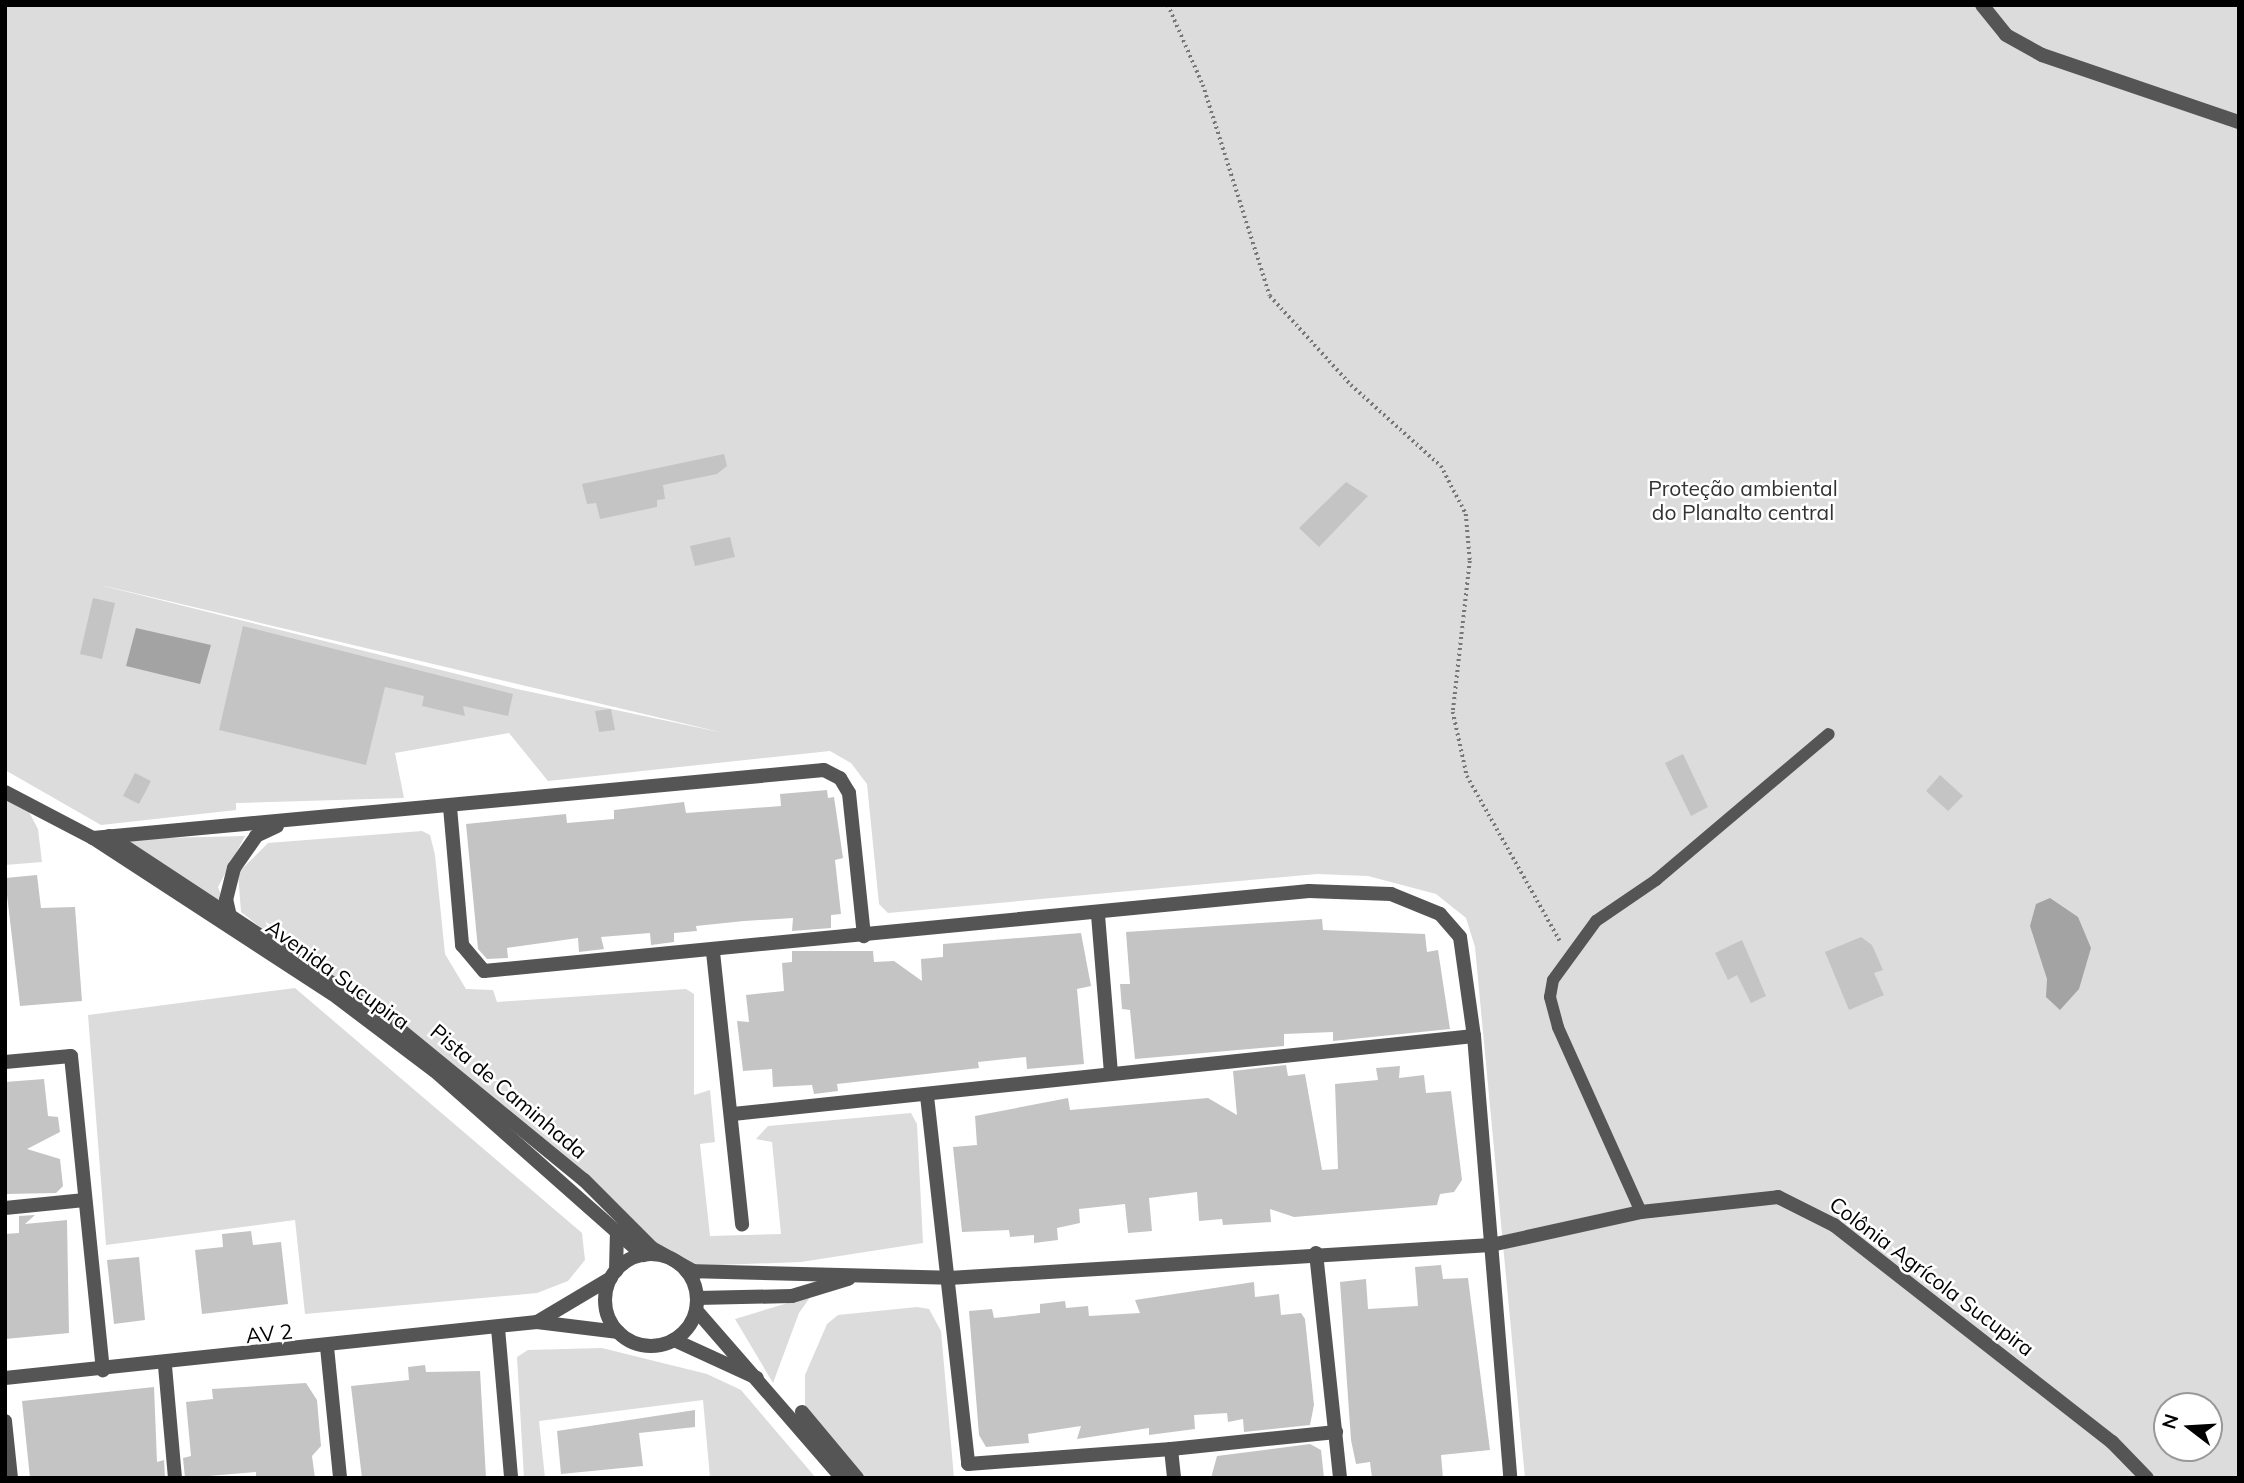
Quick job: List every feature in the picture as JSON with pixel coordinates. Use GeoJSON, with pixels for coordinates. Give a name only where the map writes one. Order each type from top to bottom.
{"type":"FeatureCollection","features":[{"type":"Feature","properties":{"kind":"street"},"geometry":{"type":"LineString","coordinates":[[1982,5],[2006,35],[2042,55],[2239,122]]}},
{"type":"Feature","properties":{"kind":"street"},"geometry":{"type":"LineString","coordinates":[[93,838],[450,807],[824,770],[840,778],[849,793],[864,936]]}},
{"type":"Feature","properties":{"kind":"street","name":"Avenida Sucupira"},"geometry":{"type":"LineString","coordinates":[[5,792],[93,838],[232,925],[435,1071],[643,1255]]}},
{"type":"Feature","properties":{"kind":"street"},"geometry":{"type":"LineString","coordinates":[[450,807],[462,945],[474,966],[502,972],[1098,915],[1309,891],[1391,894],[1440,914],[1456,930],[1474,1036],[1510,1478]]}},
{"type":"Feature","properties":{"kind":"street"},"geometry":{"type":"LineString","coordinates":[[232,925],[228,909],[228,885],[240,856],[256,836],[288,821]]}},
{"type":"Feature","properties":{"kind":"street","name":"Pista de Caminhada"},"geometry":{"type":"LineString","coordinates":[[109,836],[228,909],[459,1074],[652,1248],[692,1272]]}},
{"type":"Feature","properties":{"kind":"street"},"geometry":{"type":"LineString","coordinates":[[1098,915],[1111,1073]]}},
{"type":"Feature","properties":{"kind":"street"},"geometry":{"type":"LineString","coordinates":[[713,952],[733,1114],[742,1224]]}},
{"type":"Feature","properties":{"kind":"street"},"geometry":{"type":"LineString","coordinates":[[733,1114],[927,1096],[1111,1073],[1474,1036]]}},
{"type":"Feature","properties":{"kind":"street"},"geometry":{"type":"LineString","coordinates":[[5,1062],[71,1055],[103,1370]]}},
{"type":"Feature","properties":{"kind":"street"},"geometry":{"type":"LineString","coordinates":[[927,1096],[968,1464],[1171,1449],[1336,1432]]}},
{"type":"Feature","properties":{"kind":"street","name":"Colônia Agrícola Sucupira"},"geometry":{"type":"LineString","coordinates":[[692,1272],[849,1278],[948,1278],[1316,1253],[1491,1245],[1642,1212],[1741,1198],[1778,1197],[1804,1205],[2112,1442],[2147,1478]]}},
{"type":"Feature","properties":{"kind":"street"},"geometry":{"type":"LineString","coordinates":[[5,1208],[85,1200]]}},
{"type":"Feature","properties":{"kind":"street"},"geometry":{"type":"LineString","coordinates":[[617,1231],[614,1275],[606,1306],[618,1332],[645,1346],[674,1340],[764,1381]]}},
{"type":"Feature","properties":{"kind":"street"},"geometry":{"type":"LineString","coordinates":[[1316,1253],[1340,1478]]}},
{"type":"Feature","properties":{"kind":"street"},"geometry":{"type":"LineString","coordinates":[[614,1275],[643,1255],[666,1257],[692,1272],[697,1304],[764,1381],[842,1478]]}},
{"type":"Feature","properties":{"kind":"street","name":"AV 2"},"geometry":{"type":"LineString","coordinates":[[537,1322],[614,1275]]}},
{"type":"Feature","properties":{"kind":"street"},"geometry":{"type":"LineString","coordinates":[[697,1304],[792,1296],[849,1278]]}},
{"type":"Feature","properties":{"kind":"street"},"geometry":{"type":"LineString","coordinates":[[674,1340],[697,1304]]}},
{"type":"Feature","properties":{"kind":"street","name":"AV 2"},"geometry":{"type":"LineString","coordinates":[[5,1378],[165,1366],[537,1322],[618,1332]]}},
{"type":"Feature","properties":{"kind":"street"},"geometry":{"type":"LineString","coordinates":[[498,1328],[510,1478]]}},
{"type":"Feature","properties":{"kind":"street"},"geometry":{"type":"LineString","coordinates":[[327,1347],[340,1478]]}},
{"type":"Feature","properties":{"kind":"street"},"geometry":{"type":"LineString","coordinates":[[165,1366],[175,1478]]}},
{"type":"Feature","properties":{"kind":"street"},"geometry":{"type":"LineString","coordinates":[[802,1412],[857,1478]]}},
{"type":"Feature","properties":{"kind":"street"},"geometry":{"type":"LineString","coordinates":[[5,1421],[11,1478]]}},
{"type":"Feature","properties":{"kind":"street"},"geometry":{"type":"LineString","coordinates":[[1171,1449],[1174,1478]]}},
{"type":"Feature","properties":{"kind":"lane"},"geometry":{"type":"LineString","coordinates":[[1642,1212],[1552,1008],[1553,980],[1568,955],[1626,895],[1656,880],[1829,734]]}},
{"type":"Feature","properties":{"kind":"path"},"geometry":{"type":"LineString","coordinates":[[1168,5],[1203,85],[1270,296],[1350,385],[1441,466],[1466,514],[1470,561],[1453,712],[1467,776],[1568,955]]}},
{"type":"Feature","properties":{"kind":"green space","name":"Proteção ambiental do Planalto central"},"geometry":{"type":"Polygon","coordinates":[[[5,5],[2239,5],[2239,1478],[1525,1478],[1475,947],[1466,918],[1436,894],[1368,876],[1317,874],[888,913],[879,904],[867,784],[851,763],[830,751],[548,781],[509,733],[395,753],[404,798],[236,803],[236,810],[101,825],[5,770],[5,5]],[[105,586],[517,689],[724,733],[105,586]]]}},
{"type":"Feature","properties":{"kind":"green space"},"geometry":{"type":"Polygon","coordinates":[[[5,800],[28,810],[38,829],[42,862],[5,865],[5,800]]]}},
{"type":"Feature","properties":{"kind":"green space"},"geometry":{"type":"Polygon","coordinates":[[[422,831],[430,835],[435,855],[445,954],[466,989],[493,990],[497,1002],[686,989],[694,994],[694,1095],[710,1090],[715,1142],[700,1144],[710,1236],[781,1234],[772,1142],[756,1139],[768,1126],[911,1113],[917,1124],[923,1243],[801,1262],[692,1266],[652,1248],[584,1180],[241,912],[238,873],[268,843],[422,831]]]}},
{"type":"Feature","properties":{"kind":"green space"},"geometry":{"type":"Polygon","coordinates":[[[245,836],[218,887],[225,905],[121,839],[245,836]]]}},
{"type":"Feature","properties":{"kind":"green space"},"geometry":{"type":"Polygon","coordinates":[[[295,988],[582,1233],[585,1260],[568,1281],[537,1293],[305,1314],[295,1220],[106,1245],[88,1015],[295,988]]]}},
{"type":"Feature","properties":{"kind":"green space"},"geometry":{"type":"Polygon","coordinates":[[[811,1296],[799,1313],[773,1383],[735,1319],[811,1296]]]}},
{"type":"Feature","properties":{"kind":"green space"},"geometry":{"type":"Polygon","coordinates":[[[917,1307],[929,1309],[941,1331],[954,1478],[855,1478],[805,1416],[805,1375],[827,1324],[838,1315],[917,1307]]]}},
{"type":"Feature","properties":{"kind":"green space"},"geometry":{"type":"Polygon","coordinates":[[[602,1348],[707,1374],[741,1390],[816,1478],[710,1478],[703,1400],[539,1421],[545,1478],[524,1478],[517,1357],[528,1350],[602,1348]]]}},
{"type":"Feature","properties":{"kind":"shaded area"},"geometry":{"type":"Polygon","coordinates":[[[136,628],[211,645],[200,684],[126,666],[136,628]]]}},
{"type":"Feature","properties":{"kind":"shaded area"},"geometry":{"type":"Polygon","coordinates":[[[2050,898],[2078,917],[2091,948],[2079,989],[2060,1010],[2046,997],[2047,979],[2030,926],[2036,904],[2050,898]]]}},
{"type":"Feature","properties":{"kind":"building"},"geometry":{"type":"Polygon","coordinates":[[[724,454],[727,466],[717,474],[663,485],[665,499],[657,500],[657,507],[600,519],[596,503],[587,504],[582,484],[724,454]]]}},
{"type":"Feature","properties":{"kind":"building"},"geometry":{"type":"Polygon","coordinates":[[[1346,482],[1368,496],[1319,547],[1299,528],[1346,482]]]}},
{"type":"Feature","properties":{"kind":"building"},"geometry":{"type":"Polygon","coordinates":[[[730,537],[735,557],[695,566],[690,546],[730,537]]]}},
{"type":"Feature","properties":{"kind":"building"},"geometry":{"type":"Polygon","coordinates":[[[93,598],[115,603],[102,659],[80,654],[93,598]]]}},
{"type":"Feature","properties":{"kind":"building"},"geometry":{"type":"Polygon","coordinates":[[[243,626],[513,694],[508,716],[463,706],[465,716],[422,706],[424,696],[385,687],[366,765],[219,730],[243,626]]]}},
{"type":"Feature","properties":{"kind":"building"},"geometry":{"type":"Polygon","coordinates":[[[611,709],[615,730],[599,732],[595,711],[611,709]]]}},
{"type":"Feature","properties":{"kind":"building"},"geometry":{"type":"Polygon","coordinates":[[[1683,754],[1708,807],[1691,816],[1665,763],[1683,754]]]}},
{"type":"Feature","properties":{"kind":"building"},"geometry":{"type":"Polygon","coordinates":[[[135,773],[151,781],[139,804],[123,796],[135,773]]]}},
{"type":"Feature","properties":{"kind":"building"},"geometry":{"type":"Polygon","coordinates":[[[1940,775],[1963,796],[1948,811],[1926,791],[1940,775]]]}},
{"type":"Feature","properties":{"kind":"building"},"geometry":{"type":"Polygon","coordinates":[[[827,790],[828,798],[834,797],[843,858],[835,860],[841,914],[831,915],[831,928],[792,931],[793,918],[696,926],[697,931],[674,933],[674,942],[651,945],[650,933],[601,937],[604,949],[579,952],[578,938],[507,948],[508,958],[487,959],[478,949],[466,824],[566,814],[567,823],[614,819],[614,810],[684,802],[686,813],[781,806],[780,794],[827,790]]]}},
{"type":"Feature","properties":{"kind":"building"},"geometry":{"type":"Polygon","coordinates":[[[37,875],[41,908],[75,907],[82,1001],[20,1006],[5,878],[37,875]]]}},
{"type":"Feature","properties":{"kind":"building"},"geometry":{"type":"Polygon","coordinates":[[[1322,919],[1323,930],[1425,934],[1427,952],[1438,950],[1450,1029],[1333,1041],[1333,1032],[1284,1034],[1284,1046],[1135,1059],[1130,1010],[1122,1009],[1120,984],[1130,984],[1126,932],[1322,919]]]}},
{"type":"Feature","properties":{"kind":"building"},"geometry":{"type":"Polygon","coordinates":[[[1081,933],[1091,986],[1077,989],[1084,1064],[1027,1069],[1026,1057],[978,1062],[979,1068],[837,1084],[838,1091],[814,1094],[812,1085],[773,1087],[772,1069],[743,1071],[737,1021],[749,1022],[746,995],[784,991],[782,963],[792,962],[792,951],[873,951],[874,962],[894,961],[922,981],[921,959],[943,957],[943,944],[1081,933]]]}},
{"type":"Feature","properties":{"kind":"building"},"geometry":{"type":"Polygon","coordinates":[[[1861,937],[1872,945],[1883,970],[1874,973],[1884,995],[1849,1010],[1825,952],[1861,937]]]}},
{"type":"Feature","properties":{"kind":"building"},"geometry":{"type":"Polygon","coordinates":[[[1742,940],[1766,996],[1751,1003],[1737,975],[1728,980],[1715,953],[1742,940]]]}},
{"type":"Feature","properties":{"kind":"building"},"geometry":{"type":"Polygon","coordinates":[[[1286,1065],[1288,1076],[1305,1074],[1322,1170],[1338,1169],[1335,1084],[1378,1080],[1376,1068],[1400,1066],[1399,1078],[1424,1075],[1426,1093],[1451,1091],[1462,1180],[1454,1192],[1440,1194],[1437,1205],[1294,1217],[1270,1209],[1271,1222],[1223,1225],[1222,1219],[1199,1221],[1197,1192],[1149,1198],[1152,1231],[1128,1233],[1125,1204],[1079,1209],[1080,1223],[1057,1228],[1058,1240],[1034,1243],[1034,1235],[1010,1237],[1009,1230],[962,1232],[953,1147],[977,1145],[975,1116],[1068,1098],[1070,1110],[1208,1098],[1237,1115],[1233,1071],[1286,1065]]]}},
{"type":"Feature","properties":{"kind":"building"},"geometry":{"type":"Polygon","coordinates":[[[44,1079],[48,1116],[58,1117],[60,1132],[27,1149],[60,1159],[63,1186],[56,1193],[6,1194],[5,1082],[44,1079]]]}},
{"type":"Feature","properties":{"kind":"building"},"geometry":{"type":"Polygon","coordinates":[[[35,1215],[25,1224],[67,1220],[69,1333],[5,1339],[5,1234],[19,1233],[19,1216],[35,1215]]]}},
{"type":"Feature","properties":{"kind":"building"},"geometry":{"type":"Polygon","coordinates":[[[251,1231],[253,1245],[281,1242],[288,1304],[202,1314],[195,1250],[223,1247],[222,1234],[251,1231]]]}},
{"type":"Feature","properties":{"kind":"building"},"geometry":{"type":"Polygon","coordinates":[[[139,1257],[145,1320],[114,1324],[107,1260],[139,1257]]]}},
{"type":"Feature","properties":{"kind":"building"},"geometry":{"type":"Polygon","coordinates":[[[1441,1265],[1443,1279],[1468,1278],[1490,1450],[1441,1455],[1443,1478],[1372,1478],[1370,1462],[1356,1464],[1351,1440],[1340,1282],[1366,1279],[1368,1309],[1418,1306],[1415,1267],[1441,1265]]]}},
{"type":"Feature","properties":{"kind":"building"},"geometry":{"type":"Polygon","coordinates":[[[1254,1282],[1255,1297],[1279,1294],[1281,1315],[1301,1313],[1305,1319],[1314,1405],[1310,1425],[1244,1432],[1243,1419],[1228,1422],[1227,1413],[1194,1415],[1195,1429],[1149,1435],[1149,1428],[1077,1439],[1081,1426],[1028,1434],[1029,1443],[986,1447],[979,1435],[969,1311],[992,1309],[994,1318],[1040,1313],[1040,1304],[1065,1301],[1066,1308],[1088,1306],[1089,1316],[1140,1313],[1135,1300],[1254,1282]]]}},
{"type":"Feature","properties":{"kind":"building"},"geometry":{"type":"Polygon","coordinates":[[[425,1365],[426,1372],[480,1371],[486,1478],[362,1478],[351,1386],[409,1380],[408,1367],[425,1365]]]}},
{"type":"Feature","properties":{"kind":"building"},"geometry":{"type":"Polygon","coordinates":[[[306,1383],[317,1400],[321,1446],[312,1456],[315,1478],[256,1478],[256,1472],[185,1478],[183,1458],[191,1456],[186,1402],[213,1399],[212,1389],[306,1383]]]}},
{"type":"Feature","properties":{"kind":"building"},"geometry":{"type":"Polygon","coordinates":[[[154,1387],[157,1462],[164,1460],[165,1478],[30,1478],[22,1401],[154,1387]]]}},
{"type":"Feature","properties":{"kind":"building"},"geometry":{"type":"Polygon","coordinates":[[[695,1410],[695,1427],[639,1433],[643,1466],[561,1474],[557,1431],[695,1410]]]}},
{"type":"Feature","properties":{"kind":"building"},"geometry":{"type":"Polygon","coordinates":[[[1310,1444],[1321,1450],[1324,1478],[1211,1478],[1217,1456],[1310,1444]]]}}]}
